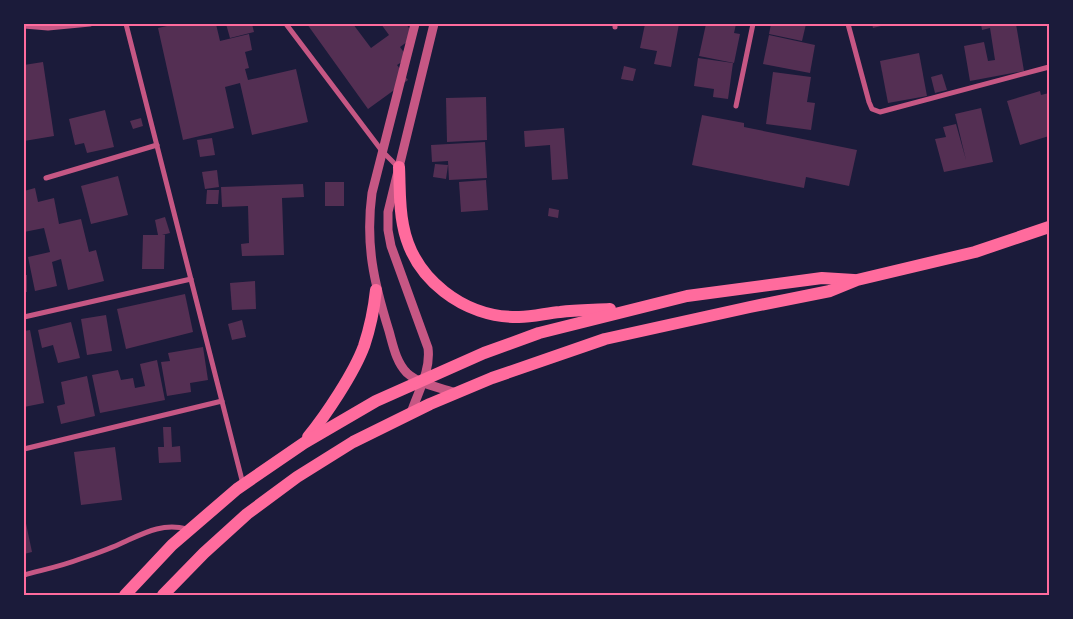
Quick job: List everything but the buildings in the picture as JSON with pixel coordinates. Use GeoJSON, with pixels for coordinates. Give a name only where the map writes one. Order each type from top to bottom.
{"type":"FeatureCollection","features":[{"type":"Feature","properties":{"kind":"main road"},"geometry":{"type":"LineString","coordinates":[[399,168],[403,225],[410,247],[420,266],[449,297],[464,305],[485,312],[519,317],[560,312],[635,308]]}},
{"type":"Feature","properties":{"kind":"main road"},"geometry":{"type":"LineString","coordinates":[[163,595],[204,553],[247,514],[297,477],[353,442],[410,413],[492,378],[605,339],[830,291],[857,280],[975,252],[1049,226]]}},
{"type":"Feature","properties":{"kind":"main road"},"geometry":{"type":"LineString","coordinates":[[125,595],[172,545],[244,485],[304,443],[376,401],[484,353],[539,333],[687,296],[822,278],[857,280]]}},
{"type":"Feature","properties":{"kind":"main road"},"geometry":{"type":"LineString","coordinates":[[304,443],[340,390],[363,347],[370,325],[376,290]]}},
{"type":"Feature","properties":{"kind":"street"},"geometry":{"type":"LineString","coordinates":[[24,26],[48,28],[90,24]]}},
{"type":"Feature","properties":{"kind":"street"},"geometry":{"type":"LineString","coordinates":[[126,24],[244,485]]}},
{"type":"Feature","properties":{"kind":"street"},"geometry":{"type":"LineString","coordinates":[[286,24],[382,151],[399,168]]}},
{"type":"Feature","properties":{"kind":"street"},"geometry":{"type":"LineString","coordinates":[[414,24],[382,151],[369,218],[371,262],[376,290],[401,365],[413,377],[456,393]]}},
{"type":"Feature","properties":{"kind":"street"},"geometry":{"type":"LineString","coordinates":[[410,413],[429,361],[428,348],[391,246],[388,230],[388,212],[434,24]]}},
{"type":"Feature","properties":{"kind":"street"},"geometry":{"type":"LineString","coordinates":[[736,106],[753,24]]}},
{"type":"Feature","properties":{"kind":"street"},"geometry":{"type":"LineString","coordinates":[[848,24],[869,102],[872,109],[880,112],[1049,67]]}},
{"type":"Feature","properties":{"kind":"street"},"geometry":{"type":"LineString","coordinates":[[46,178],[157,146]]}},
{"type":"Feature","properties":{"kind":"street"},"geometry":{"type":"LineString","coordinates":[[24,317],[191,279]]}},
{"type":"Feature","properties":{"kind":"street"},"geometry":{"type":"LineString","coordinates":[[24,449],[222,401]]}},
{"type":"Feature","properties":{"kind":"street"},"geometry":{"type":"LineString","coordinates":[[24,575],[77,560],[123,543],[142,533],[163,527],[176,526],[190,530]]}}]}
